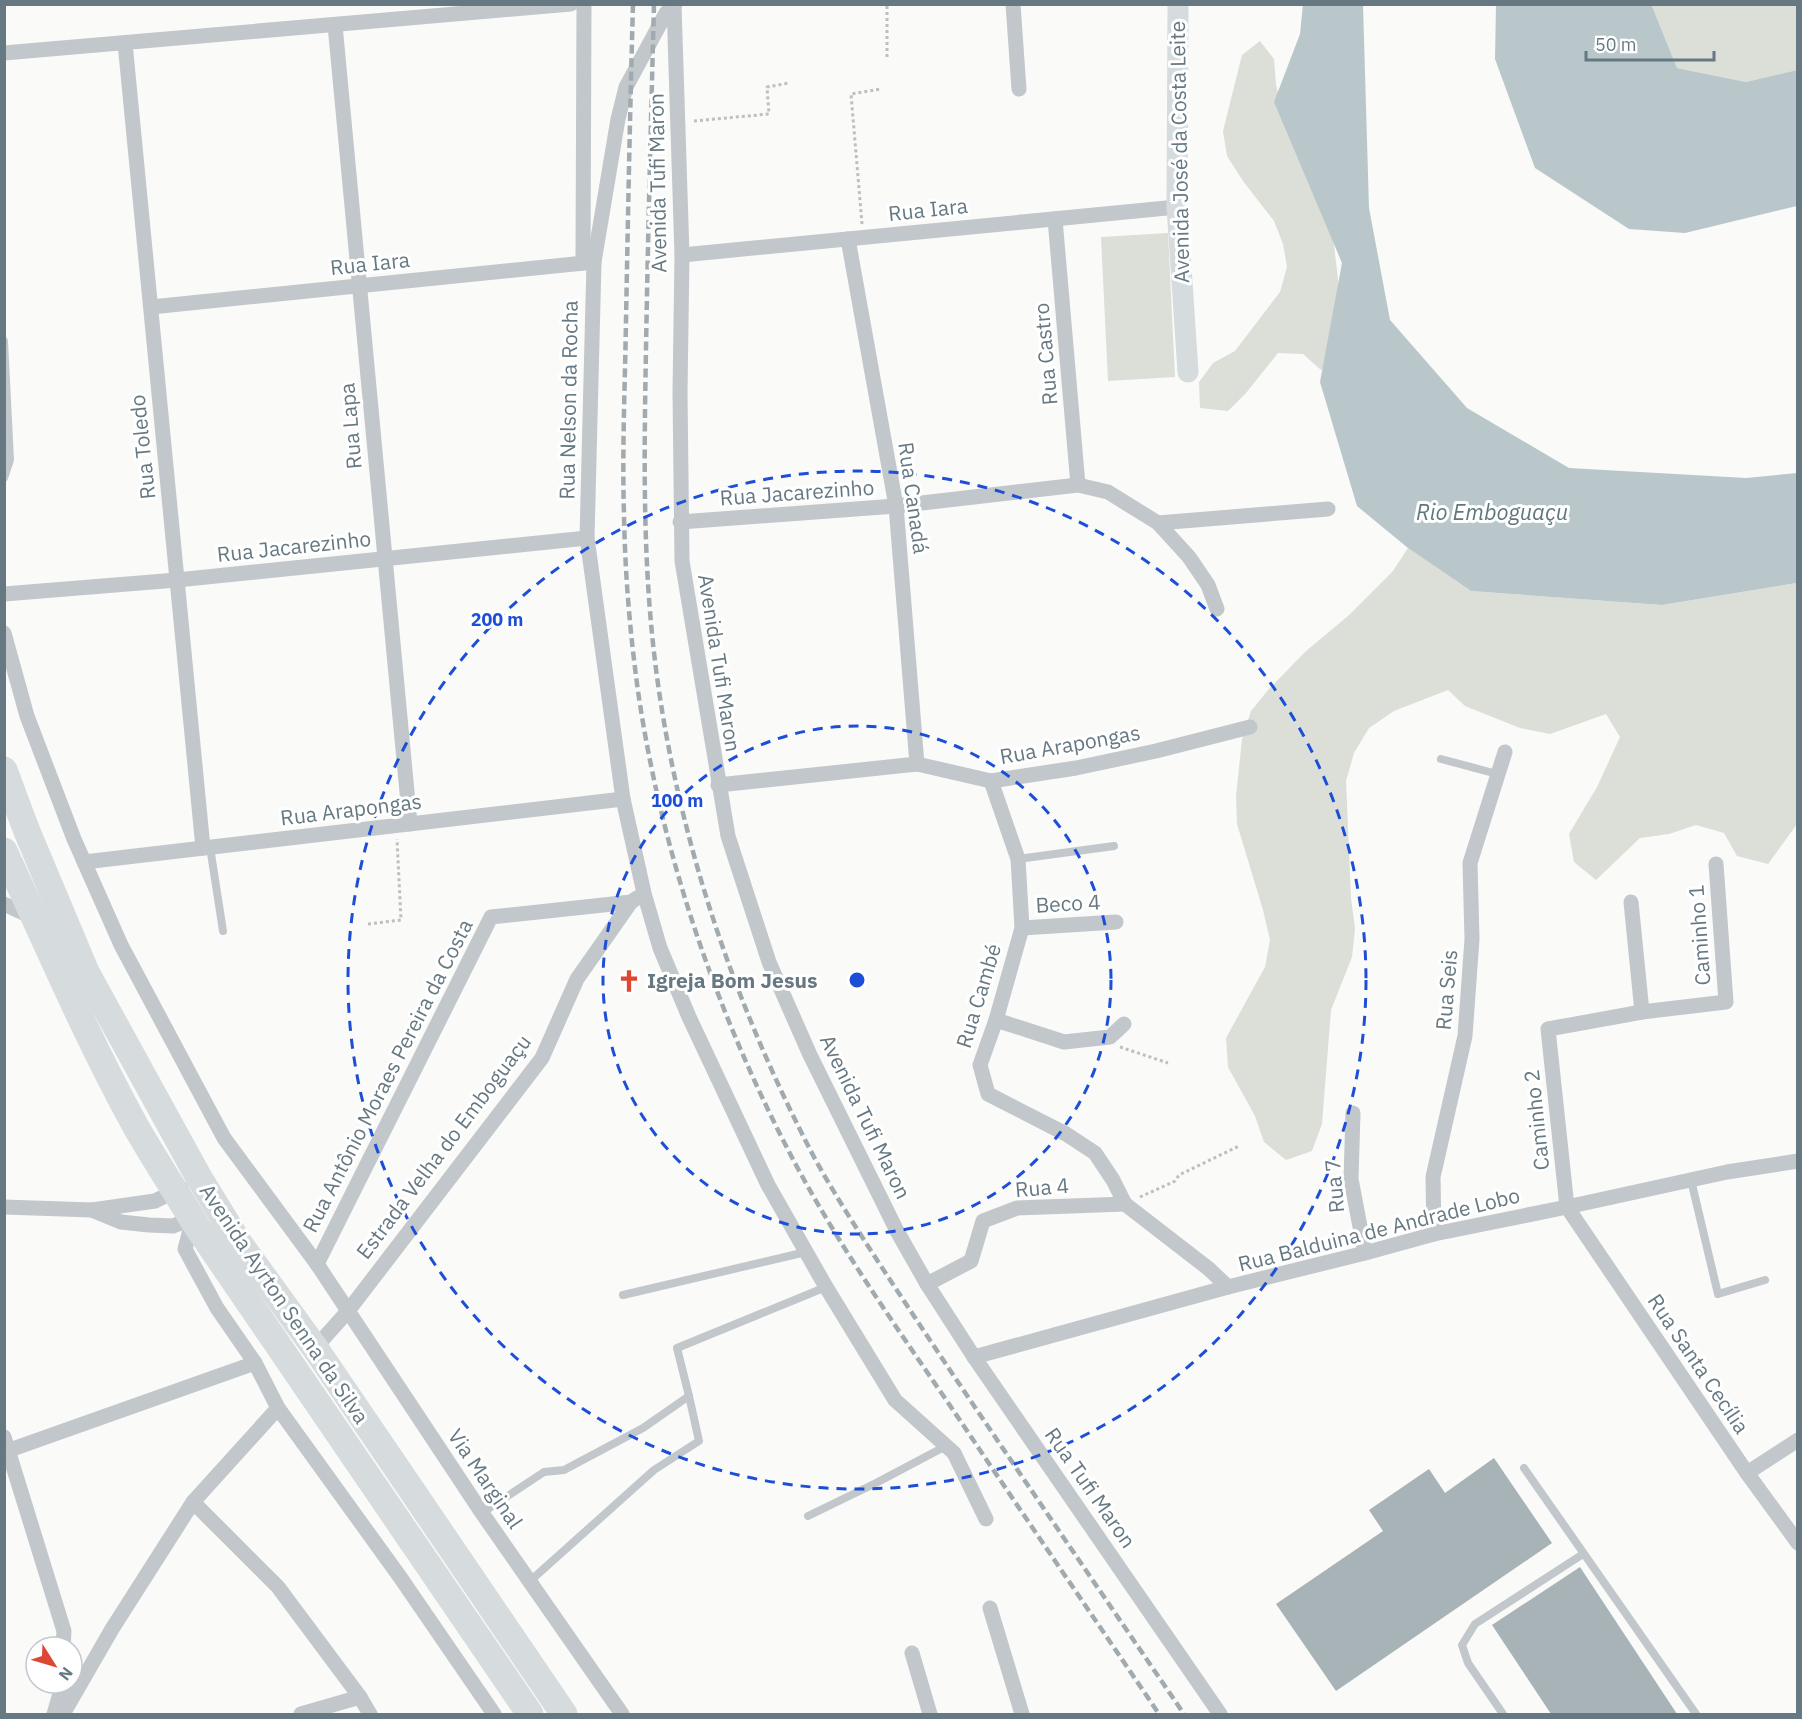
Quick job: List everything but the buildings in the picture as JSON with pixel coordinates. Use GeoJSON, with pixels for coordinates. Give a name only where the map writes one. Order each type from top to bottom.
{"type":"FeatureCollection","features":[{"type":"Feature","properties":{"kind":"highway","name":"Avenida Ayrton Senna da Silva"},"geometry":{"type":"LineString","coordinates":[[4,770],[26,829],[86,972],[198,1176],[239,1243],[315,1347],[564,1714]]}},
{"type":"Feature","properties":{"kind":"highway","name":"Avenida Ayrton Senna da Silva"},"geometry":{"type":"LineString","coordinates":[[4,851],[93,1043],[125,1106],[176,1192],[530,1714]]}},
{"type":"Feature","properties":{"kind":"street"},"geometry":{"type":"LineString","coordinates":[[4,53],[571,4]]}},
{"type":"Feature","properties":{"kind":"street"},"geometry":{"type":"LineString","coordinates":[[584,4],[588,263]]}},
{"type":"Feature","properties":{"kind":"street"},"geometry":{"type":"LineString","coordinates":[[1013,4],[1018,89]]}},
{"type":"Feature","properties":{"kind":"street","name":"Avenida José da Costa Leite"},"geometry":{"type":"LineString","coordinates":[[1178,4],[1177,207],[1188,372]]}},
{"type":"Feature","properties":{"kind":"street","name":"Rua Nelson da Rocha"},"geometry":{"type":"LineString","coordinates":[[671,8],[626,87],[588,263],[587,538],[638,897],[689,1017],[768,1185],[826,1287],[895,1400],[954,1453],[986,1519]]}},
{"type":"Feature","properties":{"kind":"street","name":"Avenida Tufi Maron"},"geometry":{"type":"LineString","coordinates":[[671,8],[678,122],[682,255],[680,392],[682,561],[728,836],[769,962],[810,1055],[897,1231],[927,1284]]}},
{"type":"Feature","properties":{"kind":"street","name":"Rua Lapa"},"geometry":{"type":"LineString","coordinates":[[335,25],[385,559],[403,825]]}},
{"type":"Feature","properties":{"kind":"street","name":"Rua Toledo"},"geometry":{"type":"LineString","coordinates":[[125,43],[177,580],[207,848]]}},
{"type":"Feature","properties":{"kind":"street","name":"Rua Iara"},"geometry":{"type":"LineString","coordinates":[[682,255],[1177,207]]}},
{"type":"Feature","properties":{"kind":"street","name":"Rua Castro"},"geometry":{"type":"LineString","coordinates":[[1055,219],[1078,485]]}},
{"type":"Feature","properties":{"kind":"street","name":"Rua Canadá"},"geometry":{"type":"LineString","coordinates":[[856,238],[896,506],[917,764]]}},
{"type":"Feature","properties":{"kind":"street","name":"Rua Iara"},"geometry":{"type":"LineString","coordinates":[[151,307],[588,263]]}},
{"type":"Feature","properties":{"kind":"street","name":"Rua Jacarezinho"},"geometry":{"type":"LineString","coordinates":[[680,522],[896,506],[1078,485],[1108,492],[1158,523],[1202,575],[1217,609]]}},
{"type":"Feature","properties":{"kind":"street"},"geometry":{"type":"LineString","coordinates":[[1158,523],[1328,509]]}},
{"type":"Feature","properties":{"kind":"street","name":"Rua Jacarezinho"},"geometry":{"type":"LineString","coordinates":[[4,594],[177,580],[587,538]]}},
{"type":"Feature","properties":{"kind":"street","name":"Via Marginal"},"geometry":{"type":"LineString","coordinates":[[4,633],[27,716],[84,862],[121,945],[224,1138],[317,1264],[482,1513],[622,1714]]}},
{"type":"Feature","properties":{"kind":"street","name":"Rua Arapongas"},"geometry":{"type":"LineString","coordinates":[[718,785],[917,764],[991,781],[1076,768],[1156,751],[1250,727]]}},
{"type":"Feature","properties":{"kind":"street","name":"Rua Seis"},"geometry":{"type":"LineString","coordinates":[[1434,1234],[1433,1177],[1465,1036],[1472,939],[1470,863],[1505,752]]}},
{"type":"Feature","properties":{"kind":"street","name":"Rua Cambé"},"geometry":{"type":"LineString","coordinates":[[991,781],[1018,859],[1022,928],[996,1020],[980,1065],[988,1094],[1066,1134],[1095,1154],[1113,1180],[1125,1204],[1209,1269],[1228,1287]]}},
{"type":"Feature","properties":{"kind":"street","name":"Rua Arapongas"},"geometry":{"type":"LineString","coordinates":[[84,862],[623,799]]}},
{"type":"Feature","properties":{"kind":"street","name":"Caminho 1"},"geometry":{"type":"LineString","coordinates":[[1642,1012],[1726,1002],[1716,864]]}},
{"type":"Feature","properties":{"kind":"street","name":"Rua Antônio Moraes Pereira da Costa"},"geometry":{"type":"LineString","coordinates":[[317,1264],[491,917],[638,897]]}},
{"type":"Feature","properties":{"kind":"street","name":"Estrada Velha do Emboguaçu"},"geometry":{"type":"LineString","coordinates":[[315,1347],[348,1311],[542,1058],[576,979],[638,897]]}},
{"type":"Feature","properties":{"kind":"street"},"geometry":{"type":"LineString","coordinates":[[1631,902],[1642,1012]]}},
{"type":"Feature","properties":{"kind":"street"},"geometry":{"type":"LineString","coordinates":[[4,904],[35,918]]}},
{"type":"Feature","properties":{"kind":"street","name":"Beco 4"},"geometry":{"type":"LineString","coordinates":[[1022,928],[1116,922]]}},
{"type":"Feature","properties":{"kind":"street","name":"Caminho 2"},"geometry":{"type":"LineString","coordinates":[[1567,1207],[1548,1029],[1642,1012]]}},
{"type":"Feature","properties":{"kind":"street"},"geometry":{"type":"LineString","coordinates":[[996,1020],[1064,1042],[1110,1037],[1124,1024]]}},
{"type":"Feature","properties":{"kind":"street","name":"Rua 7"},"geometry":{"type":"LineString","coordinates":[[1353,1113],[1352,1179],[1365,1253]]}},
{"type":"Feature","properties":{"kind":"street","name":"Rua Balduina de Andrade Lobo"},"geometry":{"type":"LineString","coordinates":[[974,1357],[1228,1287],[1434,1234],[1727,1172],[1797,1161]]}},
{"type":"Feature","properties":{"kind":"street"},"geometry":{"type":"LineString","coordinates":[[4,1207],[92,1210],[155,1201],[176,1192],[198,1176]]}},
{"type":"Feature","properties":{"kind":"street","name":"Rua 4"},"geometry":{"type":"LineString","coordinates":[[927,1284],[971,1261],[983,1221],[1017,1208],[1125,1204]]}},
{"type":"Feature","properties":{"kind":"street"},"geometry":{"type":"LineString","coordinates":[[92,1210],[121,1222],[173,1226],[193,1219],[216,1206]]}},
{"type":"Feature","properties":{"kind":"street","name":"Rua Santa Cecília"},"geometry":{"type":"LineString","coordinates":[[1567,1207],[1747,1473],[1791,1521],[1797,1543]]}},
{"type":"Feature","properties":{"kind":"street"},"geometry":{"type":"LineString","coordinates":[[193,1219],[185,1248],[217,1308],[255,1363],[278,1408],[400,1577],[494,1714]]}},
{"type":"Feature","properties":{"kind":"street","name":"Rua Tufi Maron"},"geometry":{"type":"LineString","coordinates":[[927,1284],[974,1357],[1220,1714]]}},
{"type":"Feature","properties":{"kind":"street"},"geometry":{"type":"LineString","coordinates":[[64,1635],[6,1447],[255,1363]]}},
{"type":"Feature","properties":{"kind":"street"},"geometry":{"type":"LineString","coordinates":[[63,1714],[112,1629],[193,1502],[278,1408]]}},
{"type":"Feature","properties":{"kind":"street"},"geometry":{"type":"LineString","coordinates":[[1747,1473],[1797,1440]]}},
{"type":"Feature","properties":{"kind":"street"},"geometry":{"type":"LineString","coordinates":[[193,1502],[278,1587],[360,1697],[370,1714]]}},
{"type":"Feature","properties":{"kind":"street"},"geometry":{"type":"LineString","coordinates":[[990,1608],[1022,1714]]}},
{"type":"Feature","properties":{"kind":"street"},"geometry":{"type":"LineString","coordinates":[[912,1653],[930,1714]]}},
{"type":"Feature","properties":{"kind":"street"},"geometry":{"type":"LineString","coordinates":[[54,1714],[60,1695]]}},
{"type":"Feature","properties":{"kind":"street"},"geometry":{"type":"LineString","coordinates":[[301,1714],[360,1697]]}},
{"type":"Feature","properties":{"kind":"lane"},"geometry":{"type":"LineString","coordinates":[[4,341],[10,460],[4,478]]}},
{"type":"Feature","properties":{"kind":"lane"},"geometry":{"type":"LineString","coordinates":[[1441,759],[1497,774]]}},
{"type":"Feature","properties":{"kind":"lane"},"geometry":{"type":"LineString","coordinates":[[1018,859],[1114,846]]}},
{"type":"Feature","properties":{"kind":"lane"},"geometry":{"type":"LineString","coordinates":[[207,848],[223,931]]}},
{"type":"Feature","properties":{"kind":"lane"},"geometry":{"type":"LineString","coordinates":[[1691,1180],[1718,1294],[1765,1280]]}},
{"type":"Feature","properties":{"kind":"lane"},"geometry":{"type":"LineString","coordinates":[[623,1295],[806,1252]]}},
{"type":"Feature","properties":{"kind":"lane"},"geometry":{"type":"LineString","coordinates":[[529,1582],[654,1470],[699,1441],[676,1348],[826,1287]]}},
{"type":"Feature","properties":{"kind":"lane"},"geometry":{"type":"LineString","coordinates":[[482,1513],[544,1472],[564,1470],[643,1428],[689,1396]]}},
{"type":"Feature","properties":{"kind":"lane"},"geometry":{"type":"LineString","coordinates":[[808,1516],[876,1484],[946,1446]]}},
{"type":"Feature","properties":{"kind":"lane"},"geometry":{"type":"LineString","coordinates":[[1524,1468],[1695,1714]]}},
{"type":"Feature","properties":{"kind":"lane"},"geometry":{"type":"LineString","coordinates":[[1503,1714],[1468,1664],[1462,1645],[1474,1624],[1582,1554]]}},
{"type":"Feature","properties":{"kind":"path"},"geometry":{"type":"LineString","coordinates":[[887,4],[887,57]]}},
{"type":"Feature","properties":{"kind":"path"},"geometry":{"type":"LineString","coordinates":[[678,122],[768,114],[767,87],[789,83]]}},
{"type":"Feature","properties":{"kind":"path"},"geometry":{"type":"LineString","coordinates":[[856,238],[851,94],[880,89]]}},
{"type":"Feature","properties":{"kind":"path"},"geometry":{"type":"LineString","coordinates":[[368,924],[401,920],[403,825]]}},
{"type":"Feature","properties":{"kind":"path"},"geometry":{"type":"LineString","coordinates":[[1110,1037],[1112,1045],[1168,1063]]}},
{"type":"Feature","properties":{"kind":"path"},"geometry":{"type":"LineString","coordinates":[[1125,1204],[1175,1182],[1179,1175],[1239,1146]]}},
{"type":"Feature","properties":{"kind":"shaded area"},"geometry":{"type":"Polygon","coordinates":[[[1651,5],[1797,5],[1797,70],[1746,82],[1677,68],[1651,5]]]}},
{"type":"Feature","properties":{"kind":"shaded area"},"geometry":{"type":"Polygon","coordinates":[[[1260,41],[1274,59],[1281,108],[1332,228],[1344,354],[1321,370],[1303,354],[1278,353],[1246,393],[1228,411],[1200,408],[1199,382],[1213,363],[1235,351],[1280,292],[1287,267],[1283,244],[1274,221],[1227,156],[1223,131],[1242,55],[1260,41]]]}},
{"type":"Feature","properties":{"kind":"shaded area"},"geometry":{"type":"Polygon","coordinates":[[[1168,233],[1175,377],[1108,381],[1101,237],[1168,233]]]}},
{"type":"Feature","properties":{"kind":"shaded area"},"geometry":{"type":"Polygon","coordinates":[[[1408,548],[1471,591],[1662,605],[1797,583],[1797,824],[1768,864],[1737,856],[1724,833],[1696,825],[1669,834],[1640,838],[1596,880],[1574,862],[1569,834],[1597,787],[1620,737],[1606,714],[1550,734],[1520,728],[1465,706],[1448,690],[1394,711],[1369,728],[1354,753],[1346,781],[1351,898],[1355,929],[1352,957],[1331,1010],[1322,1124],[1312,1151],[1286,1160],[1264,1142],[1255,1116],[1228,1067],[1226,1038],[1265,967],[1270,940],[1237,824],[1236,796],[1242,739],[1251,711],[1268,690],[1305,652],[1348,616],[1393,571],[1408,548]]]}},
{"type":"Feature","properties":{"kind":"water","name":"Rio Emboguaçu"},"geometry":{"type":"Polygon","coordinates":[[[1303,4],[1363,5],[1369,208],[1390,320],[1467,408],[1569,468],[1746,478],[1797,473],[1797,583],[1662,605],[1471,591],[1408,548],[1357,506],[1320,382],[1342,263],[1274,102],[1300,34],[1303,4]]]}},
{"type":"Feature","properties":{"kind":"water"},"geometry":{"type":"Polygon","coordinates":[[[1651,4],[1677,68],[1746,82],[1797,70],[1797,206],[1685,233],[1629,229],[1535,168],[1495,59],[1496,5],[1651,4]]]}},
{"type":"Feature","properties":{"kind":"railway"},"geometry":{"type":"LineString","coordinates":[[633,4],[623,442],[625,559],[630,625],[648,753],[678,875],[718,994],[742,1052],[768,1109],[813,1196],[890,1318],[1159,1714]]}},
{"type":"Feature","properties":{"kind":"railway"},"geometry":{"type":"LineString","coordinates":[[654,4],[645,391],[647,563],[653,648],[669,752],[683,812],[717,930],[761,1046],[814,1157],[836,1196],[942,1359],[1184,1714]]}},
{"type":"Feature","properties":{"kind":"place","name":"Igreja Bom Jesus"},"geometry":{"type":"Point","coordinates":[629,981]}}]}
